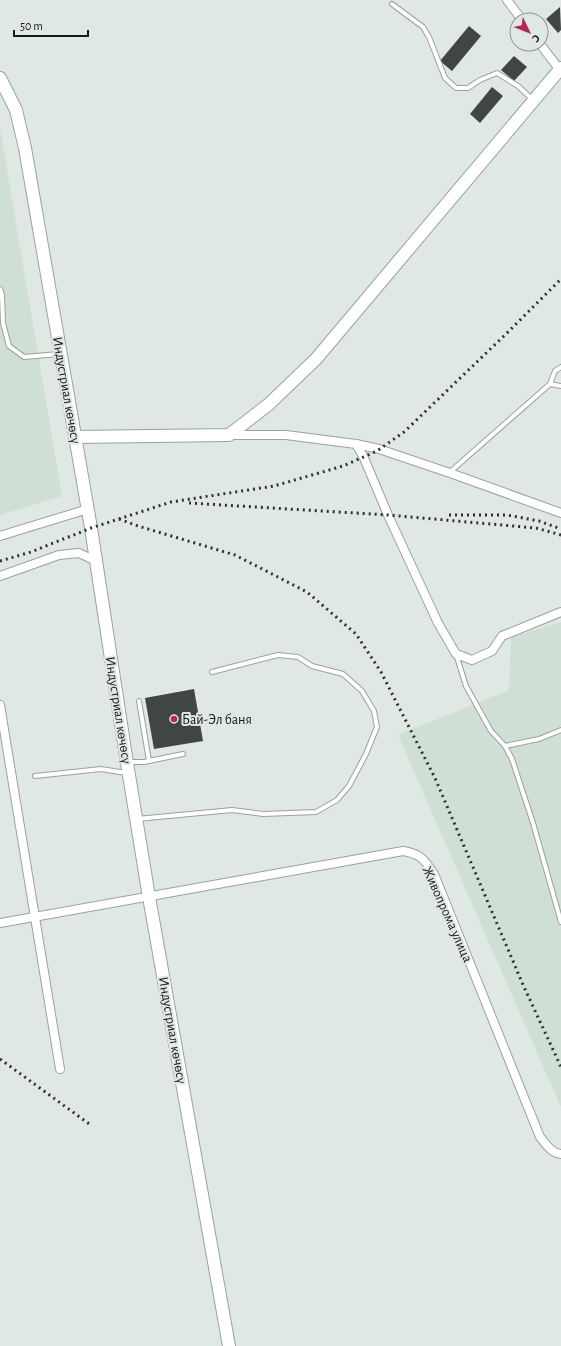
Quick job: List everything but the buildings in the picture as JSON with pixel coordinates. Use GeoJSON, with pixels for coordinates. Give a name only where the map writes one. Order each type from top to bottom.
{"type":"FeatureCollection","features":[{"type":"Feature","properties":{"kind":"main road"},"geometry":{"type":"LineString","coordinates":[[75,437],[229,435],[269,404],[316,359],[560,69]]}},
{"type":"Feature","properties":{"kind":"main road","name":"Индустриал көчөсү"},"geometry":{"type":"LineString","coordinates":[[0,78],[16,110],[21,129],[88,509],[149,897],[229,1346]]}},
{"type":"Feature","properties":{"kind":"street"},"geometry":{"type":"LineString","coordinates":[[507,0],[516,12]]}},
{"type":"Feature","properties":{"kind":"street"},"geometry":{"type":"LineString","coordinates":[[546,52],[560,69]]}},
{"type":"Feature","properties":{"kind":"street"},"geometry":{"type":"LineString","coordinates":[[229,435],[286,435],[356,444],[450,473],[561,513]]}},
{"type":"Feature","properties":{"kind":"street"},"geometry":{"type":"LineString","coordinates":[[356,444],[364,458],[388,515],[438,623],[456,654],[472,660],[492,651],[502,636],[561,612]]}},
{"type":"Feature","properties":{"kind":"street"},"geometry":{"type":"LineString","coordinates":[[0,536],[88,509]]}},
{"type":"Feature","properties":{"kind":"street"},"geometry":{"type":"LineString","coordinates":[[0,576],[59,554],[80,552],[96,561]]}},
{"type":"Feature","properties":{"kind":"street"},"geometry":{"type":"LineString","coordinates":[[0,705],[60,1070]]}},
{"type":"Feature","properties":{"kind":"street","name":"Живопрома улица"},"geometry":{"type":"LineString","coordinates":[[0,923],[403,851],[415,853],[425,861],[434,874],[540,1137],[548,1148],[561,1154]]}},
{"type":"Feature","properties":{"kind":"lane"},"geometry":{"type":"LineString","coordinates":[[392,4],[424,27],[445,78],[456,88],[468,88],[480,80],[497,73],[518,86],[534,100]]}},
{"type":"Feature","properties":{"kind":"lane"},"geometry":{"type":"LineString","coordinates":[[0,289],[2,295],[3,323],[9,346],[24,357],[61,354]]}},
{"type":"Feature","properties":{"kind":"lane"},"geometry":{"type":"LineString","coordinates":[[450,473],[550,384],[555,371],[561,367]]}},
{"type":"Feature","properties":{"kind":"lane"},"geometry":{"type":"LineString","coordinates":[[550,384],[561,386]]}},
{"type":"Feature","properties":{"kind":"lane"},"geometry":{"type":"LineString","coordinates":[[456,654],[466,686],[491,731],[505,746],[512,759],[533,823],[561,922]]}},
{"type":"Feature","properties":{"kind":"lane"},"geometry":{"type":"LineString","coordinates":[[136,819],[232,810],[263,814],[316,812],[338,800],[349,786],[366,754],[377,727],[374,711],[362,691],[343,674],[312,666],[298,657],[278,655],[212,672]]}},
{"type":"Feature","properties":{"kind":"lane"},"geometry":{"type":"LineString","coordinates":[[139,701],[149,761]]}},
{"type":"Feature","properties":{"kind":"lane"},"geometry":{"type":"LineString","coordinates":[[505,746],[539,739],[561,730]]}},
{"type":"Feature","properties":{"kind":"lane"},"geometry":{"type":"LineString","coordinates":[[35,776],[101,769],[128,768],[149,761],[183,754]]}},
{"type":"Feature","properties":{"kind":"shaded area"},"geometry":{"type":"Polygon","coordinates":[[[0,129],[62,496],[0,515],[0,129]]]}},
{"type":"Feature","properties":{"kind":"shaded area"},"geometry":{"type":"Polygon","coordinates":[[[561,622],[561,1107],[398,735],[509,690],[511,637],[561,622]]]}},
{"type":"Feature","properties":{"kind":"railway"},"geometry":{"type":"LineString","coordinates":[[0,561],[31,552],[91,528],[171,502],[274,486],[343,466],[377,451],[404,432],[561,279]]}},
{"type":"Feature","properties":{"kind":"railway"},"geometry":{"type":"LineString","coordinates":[[189,503],[388,515],[536,528],[561,535]]}},
{"type":"Feature","properties":{"kind":"railway"},"geometry":{"type":"LineString","coordinates":[[449,515],[507,515],[539,521],[561,529]]}},
{"type":"Feature","properties":{"kind":"railway"},"geometry":{"type":"LineString","coordinates":[[119,519],[235,555],[307,592],[356,634],[381,672],[435,778],[524,987],[561,1067]]}},
{"type":"Feature","properties":{"kind":"railway"},"geometry":{"type":"LineString","coordinates":[[0,1059],[92,1126]]}},
{"type":"Feature","properties":{"kind":"place","name":"Бай-Эл баня"},"geometry":{"type":"Point","coordinates":[174,719]}}]}
